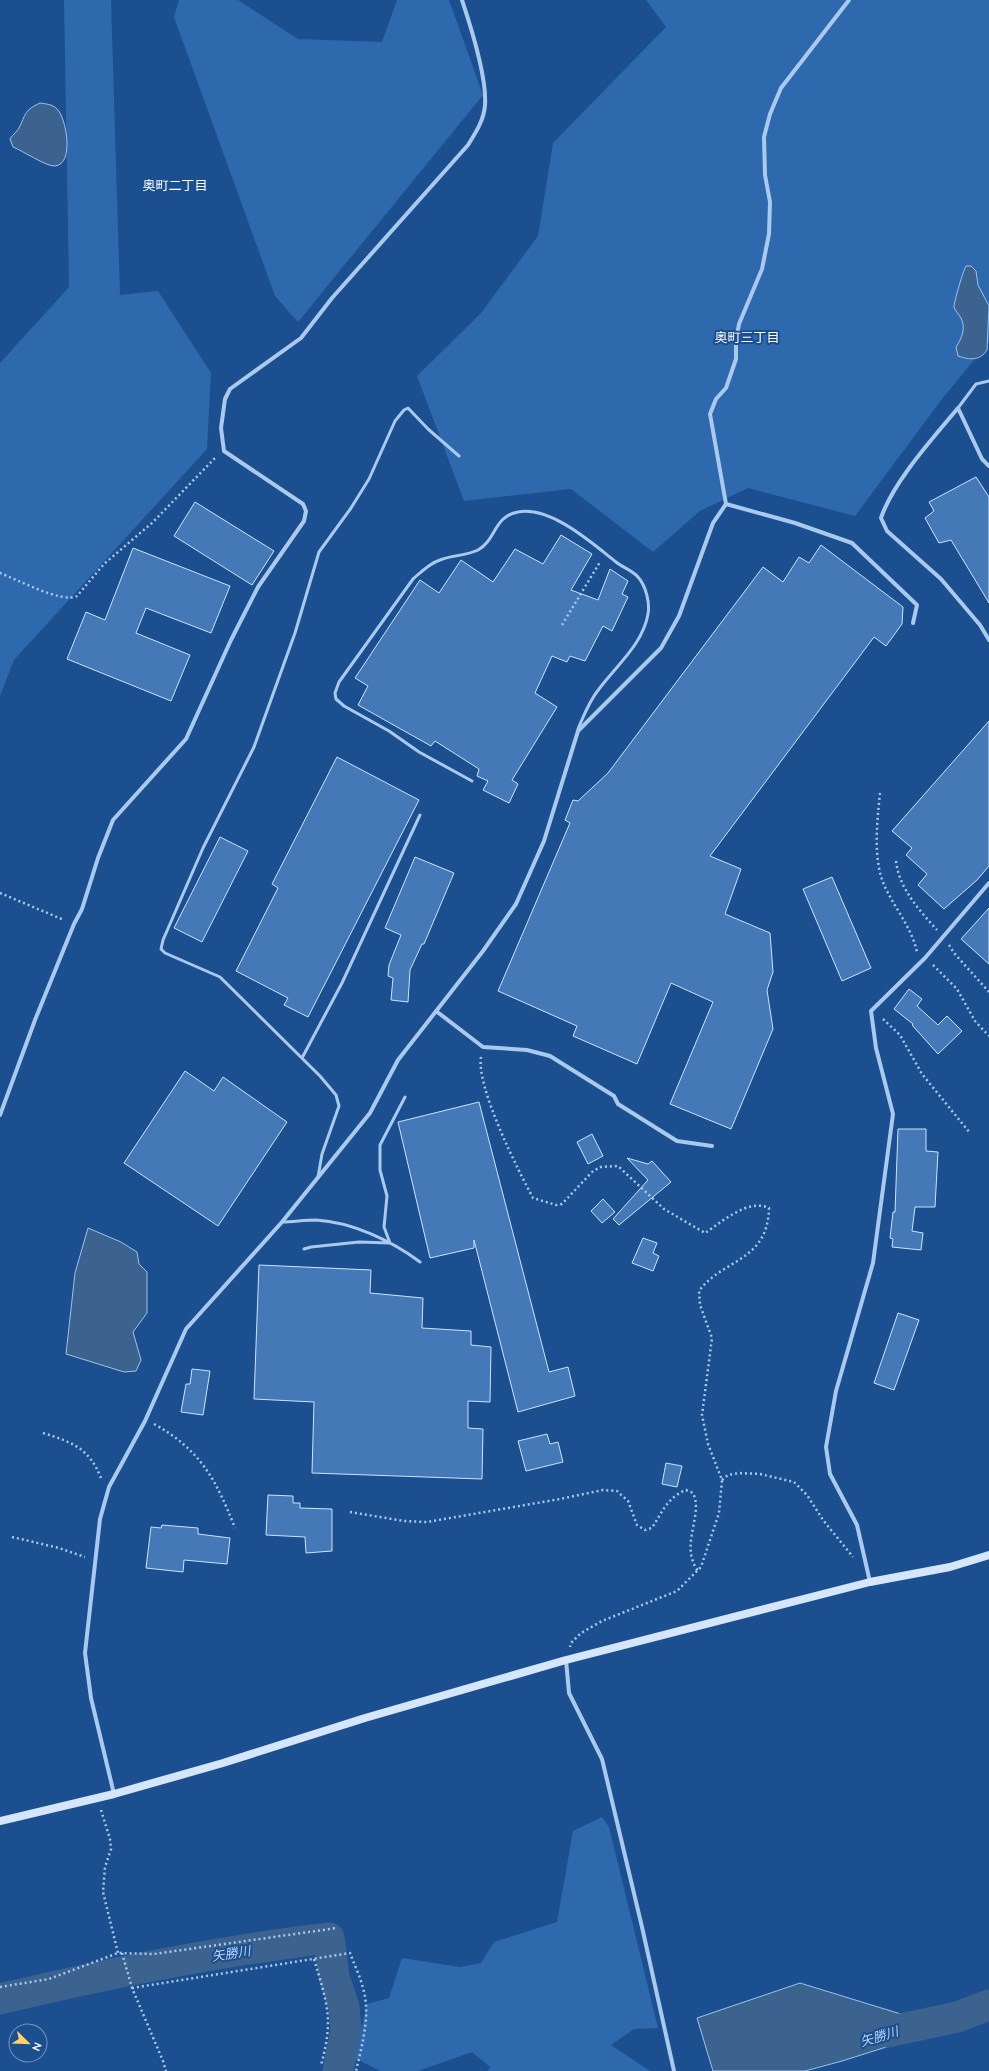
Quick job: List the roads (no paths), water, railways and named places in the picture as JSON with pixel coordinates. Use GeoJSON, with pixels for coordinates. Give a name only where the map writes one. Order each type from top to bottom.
{"type":"FeatureCollection","features":[{"type":"Feature","properties":{"kind":"street"},"geometry":{"type":"LineString","coordinates":[[0,1115],[35,1020],[74,924],[82,909],[98,858],[113,820],[186,739],[231,640],[258,587],[304,521],[306,511],[303,504],[224,451],[221,428],[225,400],[230,389],[301,338],[332,298],[443,175],[468,145],[480,124],[485,105],[484,84],[471,28],[462,0]]}},
{"type":"Feature","properties":{"kind":"street"},"geometry":{"type":"LineString","coordinates":[[114,1794],[91,1698],[85,1653],[100,1519],[109,1489],[145,1421],[186,1328],[282,1222],[317,1181],[370,1113],[398,1060],[483,951],[516,904],[544,841],[578,731],[661,648],[679,616],[713,524],[726,504],[710,414],[716,399],[726,388],[736,359],[736,341],[739,324],[762,268],[769,234],[770,202],[765,175],[764,137],[770,114],[781,88],[849,0]]}},
{"type":"Feature","properties":{"kind":"street"},"geometry":{"type":"LineString","coordinates":[[989,466],[982,459],[958,408],[932,439],[886,502],[881,518],[887,532],[940,579],[980,625],[989,640]]}},
{"type":"Feature","properties":{"kind":"street"},"geometry":{"type":"LineString","coordinates":[[726,504],[795,523],[852,542],[917,605],[913,623]]}},
{"type":"Feature","properties":{"kind":"street"},"geometry":{"type":"LineString","coordinates":[[870,1582],[857,1525],[830,1474],[826,1447],[836,1391],[873,1263],[893,1114],[876,1048],[871,1011],[925,958],[989,883]]}},
{"type":"Feature","properties":{"kind":"street"},"geometry":{"type":"LineString","coordinates":[[436,1011],[483,1047],[527,1050],[550,1056],[614,1096],[618,1104],[677,1141],[712,1146]]}},
{"type":"Feature","properties":{"kind":"street"},"geometry":{"type":"LineString","coordinates":[[0,1821],[114,1794],[364,1718],[566,1660],[870,1582],[950,1567],[989,1555]]}},
{"type":"Feature","properties":{"kind":"street"},"geometry":{"type":"LineString","coordinates":[[566,1660],[569,1692],[602,1759],[674,2071]]}},
{"type":"Feature","properties":{"kind":"lane"},"geometry":{"type":"LineString","coordinates":[[958,408],[976,384],[989,381]]}},
{"type":"Feature","properties":{"kind":"lane"},"geometry":{"type":"LineString","coordinates":[[317,1181],[322,1154],[339,1106],[336,1095],[302,1058],[220,976],[164,953],[161,949],[163,940],[203,848],[254,747],[290,647],[319,552],[351,508],[369,479],[396,421],[404,410],[408,408],[428,429],[459,456]]}},
{"type":"Feature","properties":{"kind":"lane"},"geometry":{"type":"LineString","coordinates":[[472,781],[419,752],[388,731],[344,706],[336,699],[334,692],[339,682],[413,579],[427,567],[440,560],[478,550],[486,544],[496,527],[506,516],[519,512],[540,515],[558,521],[592,542],[638,577],[646,594],[648,614],[642,633],[631,650],[589,703],[578,731]]}},
{"type":"Feature","properties":{"kind":"lane"},"geometry":{"type":"LineString","coordinates":[[302,1058],[342,983],[420,815]]}},
{"type":"Feature","properties":{"kind":"lane"},"geometry":{"type":"LineString","coordinates":[[390,1243],[384,1227],[387,1196],[380,1170],[380,1145],[405,1097]]}},
{"type":"Feature","properties":{"kind":"lane"},"geometry":{"type":"LineString","coordinates":[[282,1222],[317,1220],[344,1225],[401,1248],[420,1262]]}},
{"type":"Feature","properties":{"kind":"lane"},"geometry":{"type":"LineString","coordinates":[[304,1250],[311,1247],[359,1242],[390,1243]]}},
{"type":"Feature","properties":{"kind":"water"},"geometry":{"type":"Polygon","coordinates":[[[40,103],[51,105],[57,109],[66,130],[67,149],[65,157],[61,163],[55,166],[51,166],[13,147],[10,139],[19,128],[27,112],[40,103]]]}},
{"type":"Feature","properties":{"kind":"water"},"geometry":{"type":"Polygon","coordinates":[[[966,266],[971,266],[976,271],[978,285],[989,306],[987,350],[984,354],[974,359],[958,356],[956,347],[962,337],[963,325],[961,318],[954,307],[955,299],[966,266]]]}},
{"type":"Feature","properties":{"kind":"water"},"geometry":{"type":"Polygon","coordinates":[[[88,1228],[121,1242],[137,1252],[139,1264],[147,1272],[147,1313],[133,1332],[141,1360],[136,1371],[124,1372],[66,1354],[75,1273],[88,1228]]]}},
{"type":"Feature","properties":{"kind":"water"},"geometry":{"type":"Polygon","coordinates":[[[800,1983],[930,2023],[937,2031],[805,2071],[713,2071],[697,2018],[800,1983]]]}},
{"type":"Feature","properties":{"kind":"waterway","name":"矢勝川"},"geometry":{"type":"LineString","coordinates":[[0,1999],[82,1980],[204,1956],[329,1938],[334,1977],[344,2007],[346,2030],[338,2071]]}},
{"type":"Feature","properties":{"kind":"waterway","name":"矢勝川"},"geometry":{"type":"LineString","coordinates":[[887,2032],[957,2017],[989,2005]]}},
{"type":"Feature","properties":{"kind":"district","name":"奥町二丁目"},"geometry":{"type":"Point","coordinates":[175,185]}},
{"type":"Feature","properties":{"kind":"district","name":"奥町三丁目"},"geometry":{"type":"Point","coordinates":[747,337]}}]}
